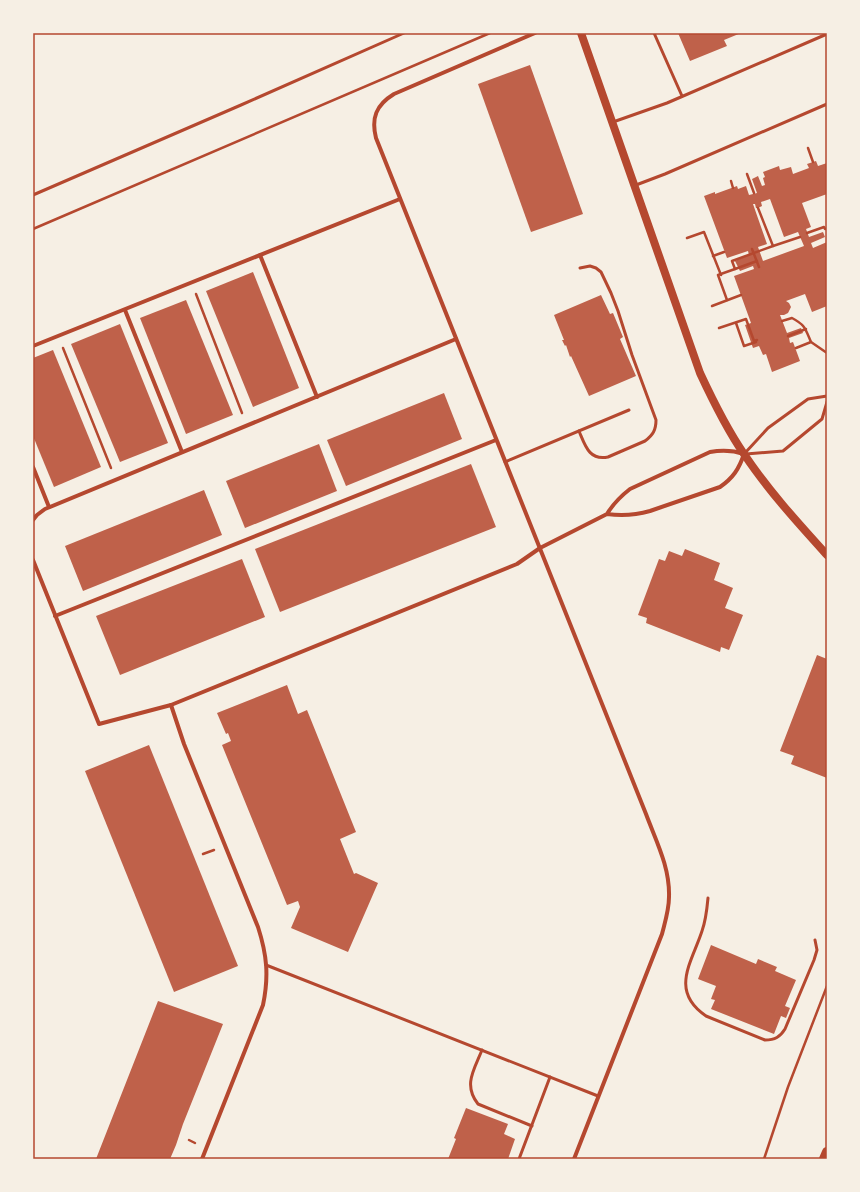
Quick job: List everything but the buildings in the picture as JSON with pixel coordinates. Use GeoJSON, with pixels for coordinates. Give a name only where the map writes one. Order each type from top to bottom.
{"type":"FeatureCollection","features":[{"type":"Feature","properties":{"kind":"main road"},"geometry":{"type":"LineString","coordinates":[[580,33],[700,373],[719,413],[744,454],[788,512],[827,555]]}},
{"type":"Feature","properties":{"kind":"main road"},"geometry":{"type":"LineString","coordinates":[[824,1159],[827,1152]]}},
{"type":"Feature","properties":{"kind":"street"},"geometry":{"type":"LineString","coordinates":[[535,33],[387,98],[377,110],[374,120],[374,129],[376,138],[400,199],[666,868],[669,897],[667,916],[662,934],[574,1159]]}},
{"type":"Feature","properties":{"kind":"street"},"geometry":{"type":"LineString","coordinates":[[33,346],[400,199]]}},
{"type":"Feature","properties":{"kind":"street"},"geometry":{"type":"LineString","coordinates":[[260,255],[317,397]]}},
{"type":"Feature","properties":{"kind":"street"},"geometry":{"type":"LineString","coordinates":[[124,310],[182,452]]}},
{"type":"Feature","properties":{"kind":"street"},"geometry":{"type":"LineString","coordinates":[[33,520],[45,508],[456,339]]}},
{"type":"Feature","properties":{"kind":"street"},"geometry":{"type":"LineString","coordinates":[[55,616],[496,440]]}},
{"type":"Feature","properties":{"kind":"street"},"geometry":{"type":"LineString","coordinates":[[33,560],[99,724],[171,705],[517,564],[540,548],[607,514],[622,495],[630,489],[700,456],[719,450],[732,450],[744,454],[735,473],[720,487],[639,514],[617,516],[607,514]]}},
{"type":"Feature","properties":{"kind":"street"},"geometry":{"type":"LineString","coordinates":[[33,467],[49,507]]}},
{"type":"Feature","properties":{"kind":"street"},"geometry":{"type":"LineString","coordinates":[[33,574],[38,572]]}},
{"type":"Feature","properties":{"kind":"street"},"geometry":{"type":"LineString","coordinates":[[171,705],[184,744],[258,927],[263,943],[266,965],[266,990],[260,1012],[202,1159]]}},
{"type":"Feature","properties":{"kind":"lane"},"geometry":{"type":"LineString","coordinates":[[33,195],[404,33]]}},
{"type":"Feature","properties":{"kind":"lane"},"geometry":{"type":"LineString","coordinates":[[654,33],[682,96]]}},
{"type":"Feature","properties":{"kind":"lane"},"geometry":{"type":"LineString","coordinates":[[612,122],[667,103],[827,34]]}},
{"type":"Feature","properties":{"kind":"lane"},"geometry":{"type":"LineString","coordinates":[[634,186],[827,104]]}},
{"type":"Feature","properties":{"kind":"lane"},"geometry":{"type":"LineString","coordinates":[[579,431],[590,454],[597,458],[608,458],[645,441],[654,433],[656,428],[656,420],[611,293],[601,272],[590,266],[580,268]]}},
{"type":"Feature","properties":{"kind":"lane"},"geometry":{"type":"LineString","coordinates":[[744,454],[768,428],[808,399],[827,396]]}},
{"type":"Feature","properties":{"kind":"lane"},"geometry":{"type":"LineString","coordinates":[[744,454],[783,451],[822,419],[827,402]]}},
{"type":"Feature","properties":{"kind":"lane"},"geometry":{"type":"LineString","coordinates":[[505,462],[630,410]]}},
{"type":"Feature","properties":{"kind":"lane"},"geometry":{"type":"LineString","coordinates":[[708,898],[704,926],[687,972],[686,980],[690,998],[706,1016],[765,1040],[777,1038],[782,1035],[786,1029],[814,960],[816,950],[815,940]]}},
{"type":"Feature","properties":{"kind":"lane"},"geometry":{"type":"LineString","coordinates":[[266,965],[598,1096]]}},
{"type":"Feature","properties":{"kind":"lane"},"geometry":{"type":"LineString","coordinates":[[482,1050],[470,1079],[471,1093],[474,1099],[478,1104],[532,1126]]}},
{"type":"Feature","properties":{"kind":"lane"},"geometry":{"type":"LineString","coordinates":[[519,1159],[550,1077]]}},
{"type":"Feature","properties":{"kind":"path"},"geometry":{"type":"LineString","coordinates":[[33,229],[490,33]]}},
{"type":"Feature","properties":{"kind":"path"},"geometry":{"type":"LineString","coordinates":[[808,148],[813,162]]}},
{"type":"Feature","properties":{"kind":"path"},"geometry":{"type":"LineString","coordinates":[[747,174],[754,193]]}},
{"type":"Feature","properties":{"kind":"path"},"geometry":{"type":"LineString","coordinates":[[731,181],[733,188]]}},
{"type":"Feature","properties":{"kind":"path"},"geometry":{"type":"LineString","coordinates":[[758,208],[773,246]]}},
{"type":"Feature","properties":{"kind":"path"},"geometry":{"type":"LineString","coordinates":[[807,233],[824,227],[825,230],[827,229]]}},
{"type":"Feature","properties":{"kind":"path"},"geometry":{"type":"LineString","coordinates":[[687,238],[704,232],[721,275]]}},
{"type":"Feature","properties":{"kind":"path"},"geometry":{"type":"LineString","coordinates":[[735,269],[732,261],[800,236]]}},
{"type":"Feature","properties":{"kind":"path"},"geometry":{"type":"LineString","coordinates":[[752,249],[759,267]]}},
{"type":"Feature","properties":{"kind":"path"},"geometry":{"type":"LineString","coordinates":[[713,256],[724,252]]}},
{"type":"Feature","properties":{"kind":"path"},"geometry":{"type":"LineString","coordinates":[[727,300],[718,276],[757,261]]}},
{"type":"Feature","properties":{"kind":"path"},"geometry":{"type":"LineString","coordinates":[[191,283],[242,413]]}},
{"type":"Feature","properties":{"kind":"path"},"geometry":{"type":"LineString","coordinates":[[712,306],[741,295]]}},
{"type":"Feature","properties":{"kind":"path"},"geometry":{"type":"LineString","coordinates":[[782,321],[792,318],[805,326],[811,342],[827,353]]}},
{"type":"Feature","properties":{"kind":"path"},"geometry":{"type":"LineString","coordinates":[[719,328],[736,322],[746,319],[756,341],[744,346],[736,322]]}},
{"type":"Feature","properties":{"kind":"path"},"geometry":{"type":"LineString","coordinates":[[788,336],[806,329]]}},
{"type":"Feature","properties":{"kind":"path"},"geometry":{"type":"LineString","coordinates":[[58,336],[111,468]]}},
{"type":"Feature","properties":{"kind":"path"},"geometry":{"type":"LineString","coordinates":[[796,348],[811,342]]}},
{"type":"Feature","properties":{"kind":"path"},"geometry":{"type":"LineString","coordinates":[[764,1159],[788,1087],[827,986]]}}]}
